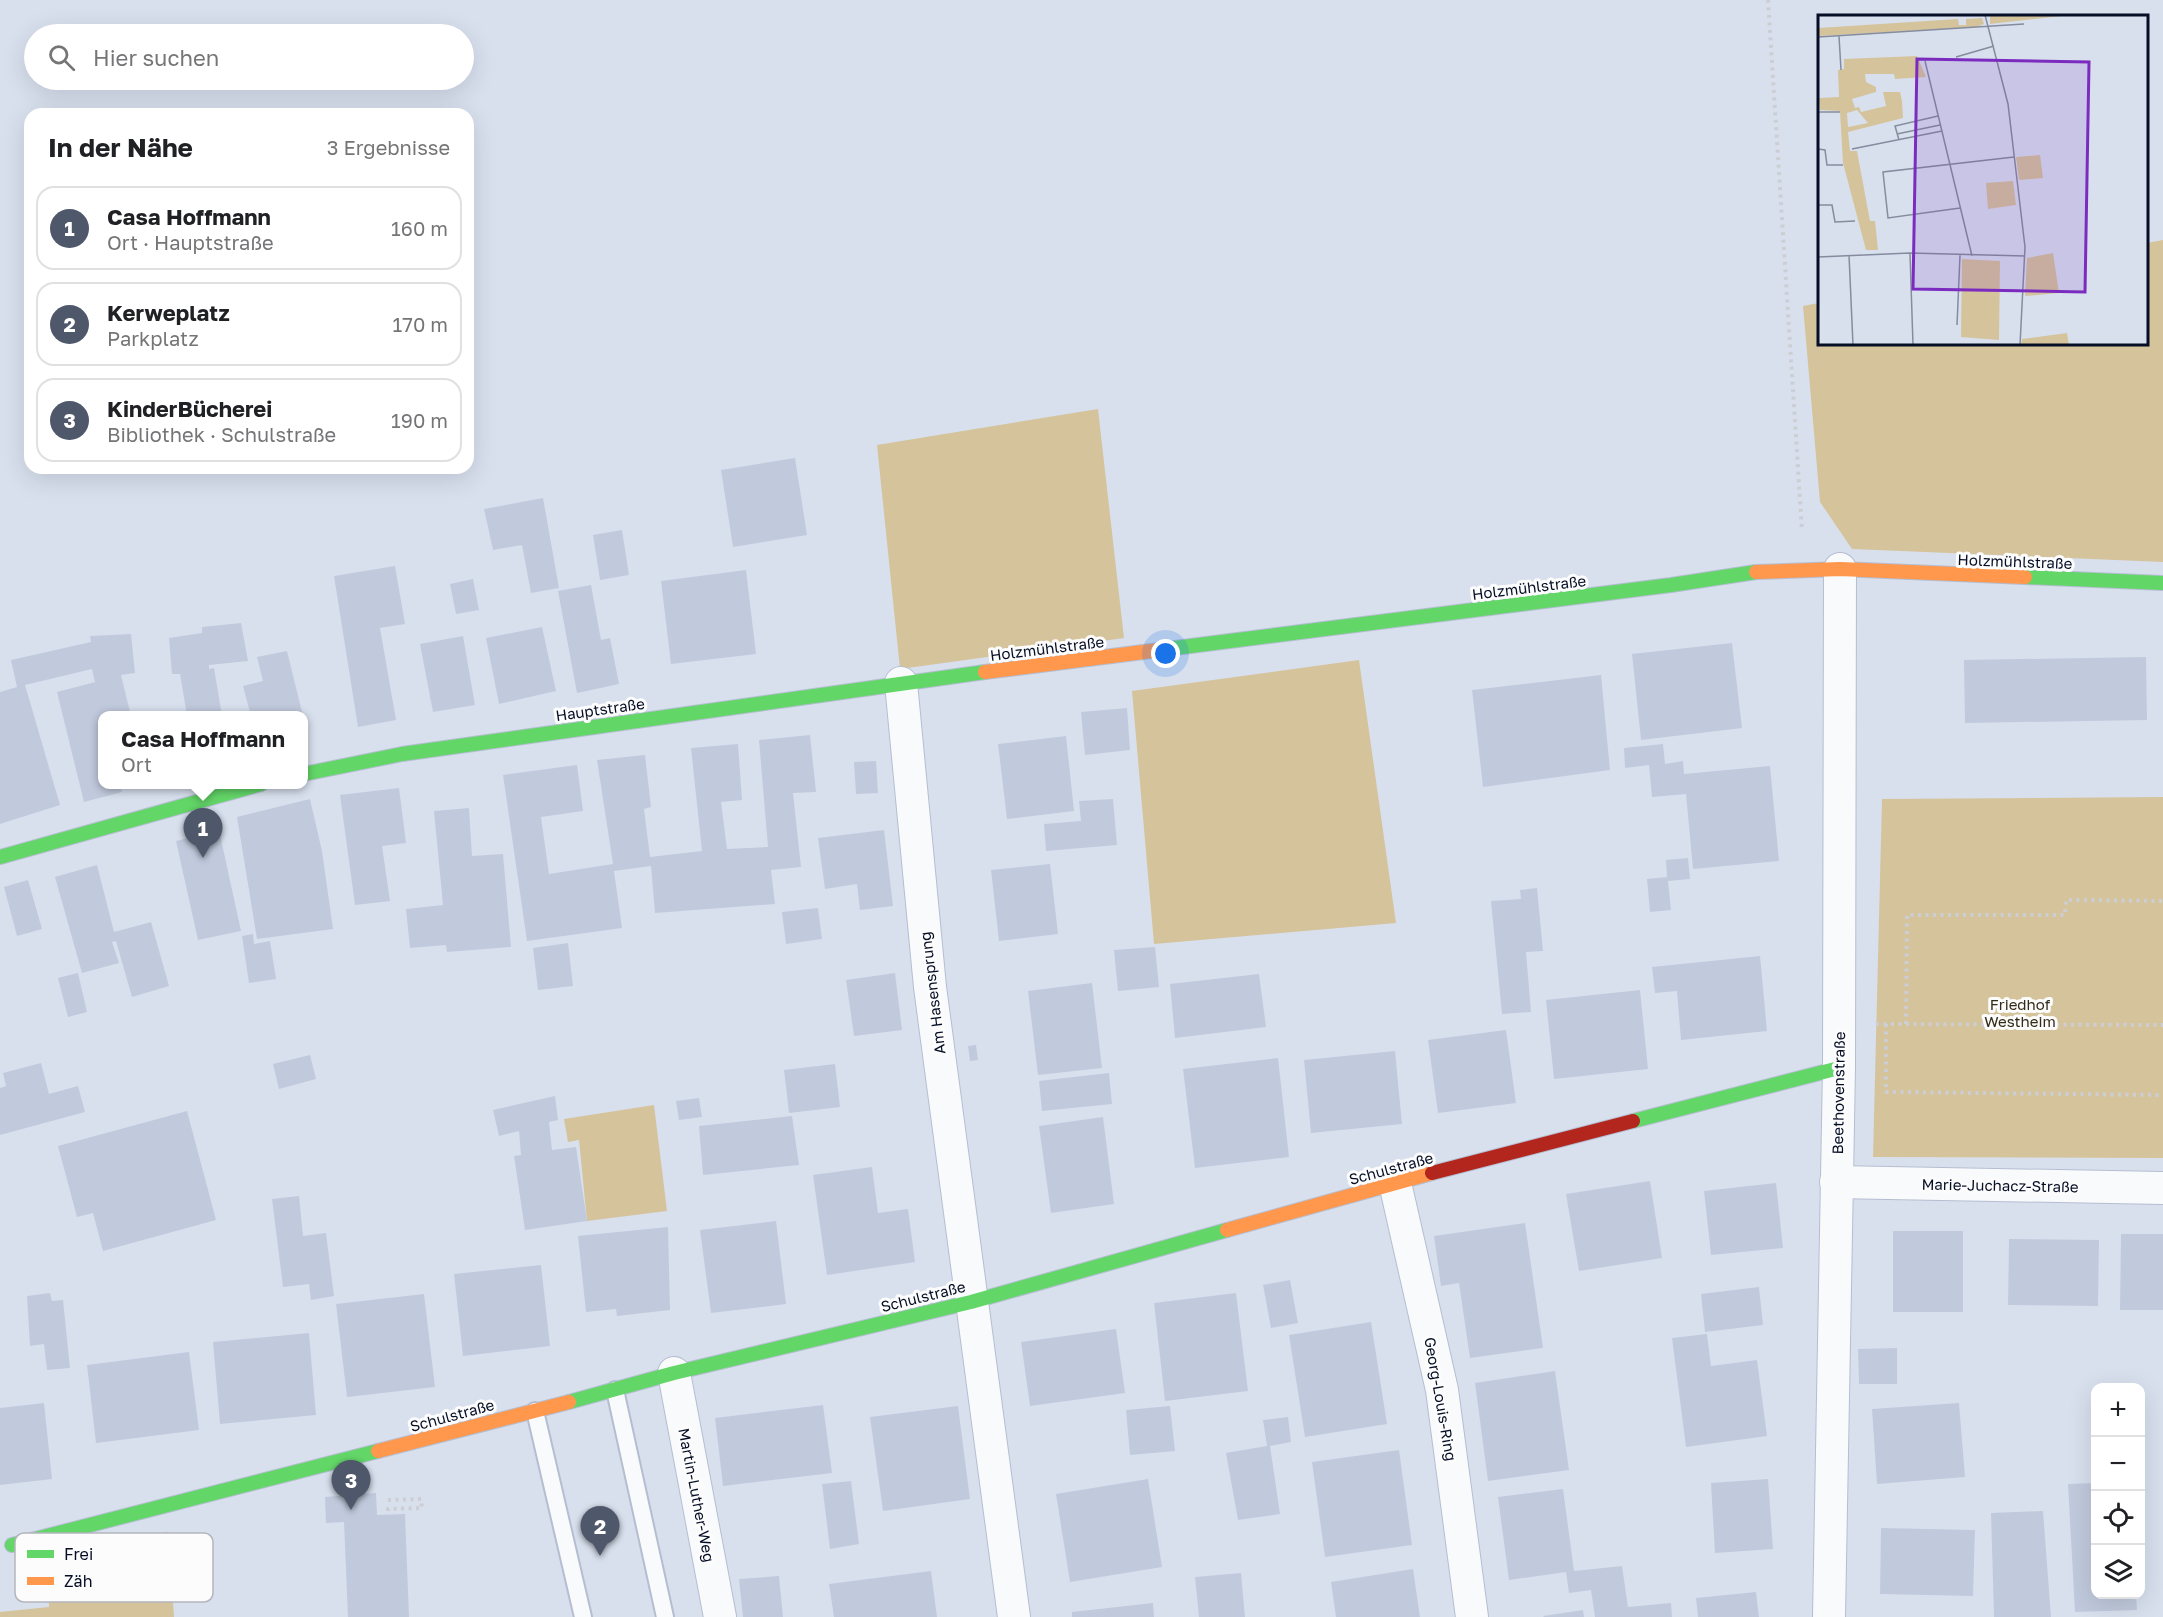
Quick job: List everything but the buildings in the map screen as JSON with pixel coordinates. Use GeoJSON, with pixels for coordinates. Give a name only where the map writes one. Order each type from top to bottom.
{"type":"FeatureCollection","features":[{"type":"Feature","properties":{"kind":"main road","name":"Holzmühlstraße"},"geometry":{"type":"LineString","coordinates":[[902,683],[1660,587],[1753,572],[1840,570],[2163,583]]}},
{"type":"Feature","properties":{"kind":"main road","name":"Hauptstraße"},"geometry":{"type":"LineString","coordinates":[[308,773],[402,754],[902,683]]}},
{"type":"Feature","properties":{"kind":"main road"},"geometry":{"type":"LineString","coordinates":[[0,858],[243,789]]}},
{"type":"Feature","properties":{"kind":"main road","name":"Schulstraße"},"geometry":{"type":"LineString","coordinates":[[59,1533],[674,1373],[971,1302],[1395,1183],[1839,1068]]}},
{"type":"Feature","properties":{"kind":"street","name":"Beethovenstraße"},"geometry":{"type":"LineString","coordinates":[[1829,1617],[1839,1068],[1840,570]]}},
{"type":"Feature","properties":{"kind":"street","name":"Am Hasensprung"},"geometry":{"type":"LineString","coordinates":[[902,683],[930,987],[971,1302]]}},
{"type":"Feature","properties":{"kind":"street","name":"Marie-Juchacz-Straße"},"geometry":{"type":"LineString","coordinates":[[1836,1182],[2163,1188]]}},
{"type":"Feature","properties":{"kind":"street","name":"Georg-Louis-Ring"},"geometry":{"type":"LineString","coordinates":[[1395,1183],[1442,1390],[1472,1617]]}},
{"type":"Feature","properties":{"kind":"street"},"geometry":{"type":"LineString","coordinates":[[971,1302],[1014,1617]]}},
{"type":"Feature","properties":{"kind":"street","name":"Martin-Luther-Weg"},"geometry":{"type":"LineString","coordinates":[[674,1373],[720,1617]]}},
{"type":"Feature","properties":{"kind":"lane"},"geometry":{"type":"LineString","coordinates":[[615,1390],[665,1617]]}},
{"type":"Feature","properties":{"kind":"lane"},"geometry":{"type":"LineString","coordinates":[[535,1411],[583,1617]]}},
{"type":"Feature","properties":{"kind":"path"},"geometry":{"type":"LineString","coordinates":[[1768,0],[1804,571]]}},
{"type":"Feature","properties":{"kind":"path"},"geometry":{"type":"LineString","coordinates":[[1906,1024],[1907,915],[2066,915],[2066,900],[2163,901]]}},
{"type":"Feature","properties":{"kind":"path"},"geometry":{"type":"LineString","coordinates":[[1876,1024],[2163,1024]]}},
{"type":"Feature","properties":{"kind":"path"},"geometry":{"type":"LineString","coordinates":[[1886,1024],[1886,1092],[2163,1095]]}},
{"type":"Feature","properties":{"kind":"path"},"geometry":{"type":"LineString","coordinates":[[388,1500],[422,1498],[422,1508],[388,1509],[388,1515]]}},
{"type":"Feature","properties":{"kind":"green space"},"geometry":{"type":"Polygon","coordinates":[[[2163,240],[2163,562],[1852,549],[1820,502],[1803,306],[1818,303],[1818,345],[2148,345],[2148,243],[2163,240]]]}},
{"type":"Feature","properties":{"kind":"green space"},"geometry":{"type":"Polygon","coordinates":[[[1098,409],[1124,638],[900,669],[877,445],[1098,409]]]}},
{"type":"Feature","properties":{"kind":"green space"},"geometry":{"type":"Polygon","coordinates":[[[1359,660],[1396,923],[1154,944],[1132,691],[1359,660]]]}},
{"type":"Feature","properties":{"kind":"green space","name":"Friedhof Westheim"},"geometry":{"type":"Polygon","coordinates":[[[2163,797],[2163,1158],[1873,1157],[1882,799],[2163,797]]]}},
{"type":"Feature","properties":{"kind":"green space"},"geometry":{"type":"Polygon","coordinates":[[[654,1105],[667,1211],[587,1221],[579,1140],[568,1142],[564,1119],[654,1105]]]}},
{"type":"Feature","properties":{"kind":"green space"},"geometry":{"type":"Polygon","coordinates":[[[49,1602],[173,1602],[174,1617],[0,1617],[0,1612],[49,1607],[49,1602]]]}},
{"type":"Feature","properties":{"kind":"traffic: fast"},"geometry":{"type":"LineString","coordinates":[[1167,649],[1671,585],[1756,572]]}},
{"type":"Feature","properties":{"kind":"traffic: fast"},"geometry":{"type":"LineString","coordinates":[[2025,577],[2163,583]]}},
{"type":"Feature","properties":{"kind":"traffic: fast"},"geometry":{"type":"LineString","coordinates":[[308,773],[402,754],[985,672]]}},
{"type":"Feature","properties":{"kind":"traffic: fast"},"geometry":{"type":"LineString","coordinates":[[0,857],[243,789]]}},
{"type":"Feature","properties":{"kind":"traffic: fast"},"geometry":{"type":"LineString","coordinates":[[1633,1121],[1839,1068]]}},
{"type":"Feature","properties":{"kind":"traffic: fast"},"geometry":{"type":"LineString","coordinates":[[569,1402],[674,1373],[971,1302],[1227,1230]]}},
{"type":"Feature","properties":{"kind":"traffic: fast"},"geometry":{"type":"LineString","coordinates":[[59,1533],[378,1451]]}},
{"type":"Feature","properties":{"kind":"traffic: slow"},"geometry":{"type":"LineString","coordinates":[[1756,572],[1840,569],[2025,577]]}},
{"type":"Feature","properties":{"kind":"traffic: slow"},"geometry":{"type":"LineString","coordinates":[[985,672],[1167,649]]}},
{"type":"Feature","properties":{"kind":"traffic: slow"},"geometry":{"type":"LineString","coordinates":[[1227,1230],[1432,1173]]}},
{"type":"Feature","properties":{"kind":"traffic: slow"},"geometry":{"type":"LineString","coordinates":[[378,1451],[569,1402]]}},
{"type":"Feature","properties":{"kind":"traffic: jam"},"geometry":{"type":"LineString","coordinates":[[1432,1173],[1633,1121]]}},
{"type":"Feature","properties":{"kind":"place","name":"Casa Hoffmann"},"geometry":{"type":"Point","coordinates":[203,858]}},
{"type":"Feature","properties":{"kind":"place","name":"KinderBücherei"},"geometry":{"type":"Point","coordinates":[351,1510]}},
{"type":"Feature","properties":{"kind":"place","name":"Kerweplatz"},"geometry":{"type":"Point","coordinates":[600,1556]}}]}
